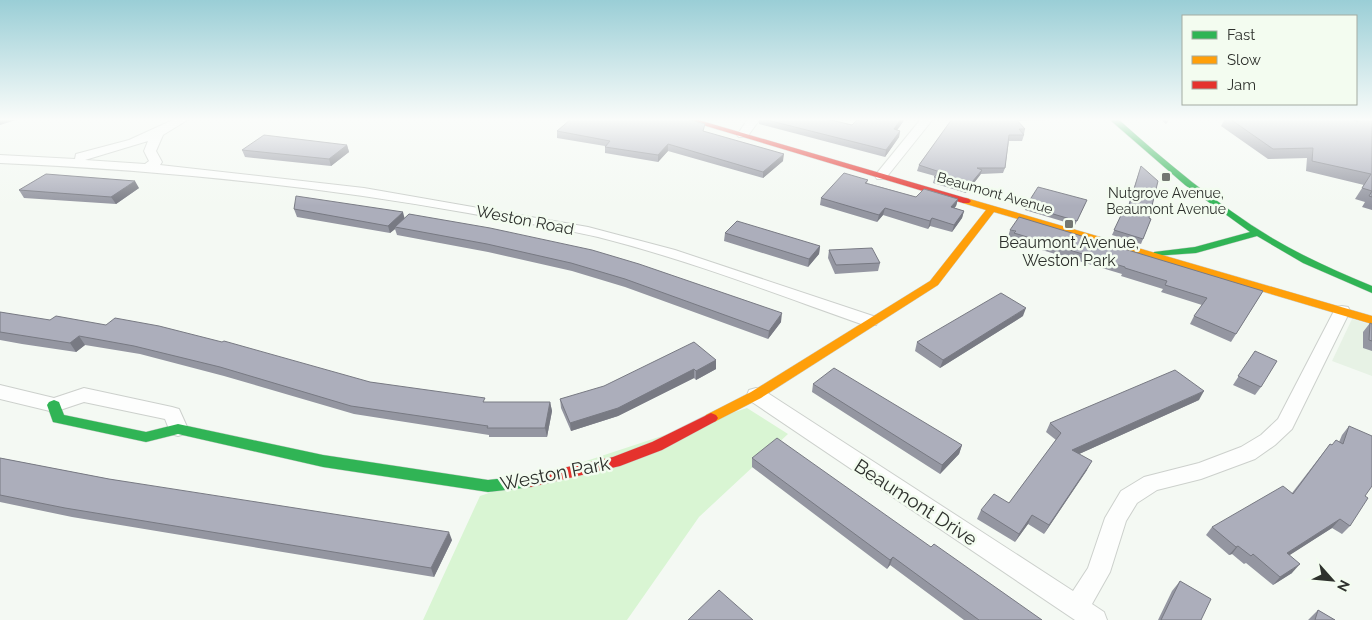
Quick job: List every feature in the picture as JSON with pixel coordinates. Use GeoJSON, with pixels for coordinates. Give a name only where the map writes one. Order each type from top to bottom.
{"type":"FeatureCollection","features":[{"type":"Feature","properties":{"kind":"street"},"geometry":{"type":"LineString","coordinates":[[73,162],[80,158],[120,148]]}},
{"type":"Feature","properties":{"kind":"street"},"geometry":{"type":"LineString","coordinates":[[149,167],[156,162],[150,152],[152,148]]}},
{"type":"Feature","properties":{"kind":"street","name":"Beaumont Avenue"},"geometry":{"type":"LineString","coordinates":[[787,148],[1152,254],[1176,264],[1251,284],[1348,302],[1372,320]]}},
{"type":"Feature","properties":{"kind":"street"},"geometry":{"type":"LineString","coordinates":[[881,176],[904,148]]}},
{"type":"Feature","properties":{"kind":"street"},"geometry":{"type":"LineString","coordinates":[[1145,148],[1177,176],[1258,233],[1286,250],[1372,290]]}},
{"type":"Feature","properties":{"kind":"street","name":"Weston Road"},"geometry":{"type":"LineString","coordinates":[[0,159],[149,167],[349,190],[425,201],[600,234],[680,257],[870,322]]}},
{"type":"Feature","properties":{"kind":"street"},"geometry":{"type":"LineString","coordinates":[[870,322],[934,283],[992,208]]}},
{"type":"Feature","properties":{"kind":"street","name":"Beaumont Avenue"},"geometry":{"type":"LineString","coordinates":[[1152,254],[1217,254],[1258,233]]}},
{"type":"Feature","properties":{"kind":"street"},"geometry":{"type":"LineString","coordinates":[[1217,254],[1234,274],[1251,284]]}},
{"type":"Feature","properties":{"kind":"street"},"geometry":{"type":"LineString","coordinates":[[1347,279],[1348,302]]}},
{"type":"Feature","properties":{"kind":"street","name":"Beaumont Drive"},"geometry":{"type":"LineString","coordinates":[[756,395],[1086,614],[1116,518],[1129,497],[1151,483],[1201,471],[1248,453],[1268,440],[1285,424],[1348,302]]}},
{"type":"Feature","properties":{"kind":"street","name":"Weston Park"},"geometry":{"type":"LineString","coordinates":[[54,405],[58,419],[146,437],[178,429],[323,461],[488,486],[532,481],[615,462],[657,446],[756,395],[870,322]]}},
{"type":"Feature","properties":{"kind":"street"},"geometry":{"type":"LineString","coordinates":[[0,392],[54,405],[84,396],[172,414],[178,429]]}},
{"type":"Feature","properties":{"kind":"shaded area"},"geometry":{"type":"Polygon","coordinates":[[[1352,319],[1372,325],[1372,376],[1332,361],[1352,319]]]}},
{"type":"Feature","properties":{"kind":"green space"},"geometry":{"type":"Polygon","coordinates":[[[747,408],[788,434],[699,517],[627,620],[423,620],[480,496],[747,408]]]}},
{"type":"Feature","properties":{"kind":"building"},"geometry":{"type":"Polygon","coordinates":[[[245,148],[343,148],[329,159],[242,150],[245,148]]]}},
{"type":"Feature","properties":{"kind":"building"},"geometry":{"type":"Polygon","coordinates":[[[611,148],[664,148],[658,155],[611,148]]]}},
{"type":"Feature","properties":{"kind":"building"},"geometry":{"type":"Polygon","coordinates":[[[681,148],[763,148],[784,154],[763,172],[681,148]]]}},
{"type":"Feature","properties":{"kind":"building"},"geometry":{"type":"Polygon","coordinates":[[[931,148],[1007,148],[1005,168],[977,168],[982,170],[968,187],[934,177],[940,172],[919,165],[931,148]]]}},
{"type":"Feature","properties":{"kind":"building"},"geometry":{"type":"Polygon","coordinates":[[[1271,148],[1372,148],[1372,191],[1362,188],[1371,174],[1312,161],[1313,148],[1271,148]]]}},
{"type":"Feature","properties":{"kind":"building"},"geometry":{"type":"Polygon","coordinates":[[[1141,166],[1158,181],[1149,218],[1151,219],[1143,239],[1114,230],[1123,211],[1127,212],[1141,166]]]}},
{"type":"Feature","properties":{"kind":"building"},"geometry":{"type":"Polygon","coordinates":[[[844,173],[868,180],[865,183],[916,197],[924,189],[958,199],[951,207],[964,211],[954,225],[932,218],[930,221],[885,208],[879,215],[821,198],[844,173]]]}},
{"type":"Feature","properties":{"kind":"building"},"geometry":{"type":"Polygon","coordinates":[[[46,174],[135,181],[111,197],[19,190],[46,174]]]}},
{"type":"Feature","properties":{"kind":"building"},"geometry":{"type":"Polygon","coordinates":[[[1038,187],[1087,200],[1077,221],[1026,206],[1038,187]]]}},
{"type":"Feature","properties":{"kind":"building"},"geometry":{"type":"Polygon","coordinates":[[[296,196],[403,212],[388,226],[294,209],[296,196]]]}},
{"type":"Feature","properties":{"kind":"building"},"geometry":{"type":"Polygon","coordinates":[[[409,214],[490,228],[592,250],[639,264],[782,313],[769,331],[625,279],[571,263],[487,244],[395,227],[409,214]]]}},
{"type":"Feature","properties":{"kind":"building"},"geometry":{"type":"Polygon","coordinates":[[[1019,217],[1263,291],[1236,334],[1194,316],[1207,298],[1165,285],[1167,281],[1014,233],[1016,231],[1010,230],[1019,217]]]}},
{"type":"Feature","properties":{"kind":"building"},"geometry":{"type":"Polygon","coordinates":[[[737,221],[820,246],[809,259],[725,233],[737,221]]]}},
{"type":"Feature","properties":{"kind":"building"},"geometry":{"type":"Polygon","coordinates":[[[872,248],[880,263],[836,265],[829,250],[872,248]]]}},
{"type":"Feature","properties":{"kind":"building"},"geometry":{"type":"Polygon","coordinates":[[[1001,293],[1026,308],[943,360],[917,342],[1001,293]]]}},
{"type":"Feature","properties":{"kind":"building"},"geometry":{"type":"Polygon","coordinates":[[[0,312],[50,320],[56,316],[106,325],[115,318],[224,341],[370,382],[485,398],[483,402],[550,402],[545,428],[487,428],[488,426],[351,406],[220,367],[134,346],[79,336],[70,343],[0,332],[0,312]]]}},
{"type":"Feature","properties":{"kind":"building"},"geometry":{"type":"Polygon","coordinates":[[[1370,323],[1372,324],[1372,341],[1369,340],[1370,323]]]}},
{"type":"Feature","properties":{"kind":"building"},"geometry":{"type":"Polygon","coordinates":[[[694,342],[716,360],[696,371],[694,369],[618,408],[570,423],[560,399],[604,386],[694,342]]]}},
{"type":"Feature","properties":{"kind":"building"},"geometry":{"type":"Polygon","coordinates":[[[1255,351],[1277,361],[1261,387],[1238,376],[1255,351]]]}},
{"type":"Feature","properties":{"kind":"building"},"geometry":{"type":"Polygon","coordinates":[[[834,368],[962,445],[942,465],[813,384],[834,368]]]}},
{"type":"Feature","properties":{"kind":"building"},"geometry":{"type":"Polygon","coordinates":[[[1175,370],[1204,391],[1072,450],[1092,461],[1049,525],[1032,515],[1019,534],[981,510],[994,494],[1009,503],[1061,433],[1050,423],[1175,370]]]}},
{"type":"Feature","properties":{"kind":"building"},"geometry":{"type":"Polygon","coordinates":[[[1349,426],[1372,436],[1372,486],[1365,496],[1368,498],[1350,526],[1340,519],[1287,553],[1300,564],[1280,577],[1253,554],[1251,556],[1238,546],[1236,547],[1212,527],[1283,486],[1293,494],[1330,444],[1332,445],[1336,440],[1343,444],[1349,426]]]}},
{"type":"Feature","properties":{"kind":"building"},"geometry":{"type":"Polygon","coordinates":[[[777,438],[931,547],[934,544],[1042,620],[979,620],[893,557],[890,560],[752,458],[777,438]]]}},
{"type":"Feature","properties":{"kind":"building"},"geometry":{"type":"Polygon","coordinates":[[[0,458],[109,479],[449,532],[431,568],[65,508],[0,495],[0,458]]]}},
{"type":"Feature","properties":{"kind":"building"},"geometry":{"type":"Polygon","coordinates":[[[1180,581],[1211,599],[1201,620],[1161,620],[1180,581]]]}},
{"type":"Feature","properties":{"kind":"building"},"geometry":{"type":"Polygon","coordinates":[[[719,590],[753,620],[688,620],[719,590]]]}},
{"type":"Feature","properties":{"kind":"building"},"geometry":{"type":"Polygon","coordinates":[[[1318,610],[1335,620],[1315,620],[1318,610]]]}},
{"type":"Feature","properties":{"kind":"traffic: fast"},"geometry":{"type":"LineString","coordinates":[[1145,148],[1188,183],[1248,227],[1294,254],[1372,290]]}},
{"type":"Feature","properties":{"kind":"traffic: fast"},"geometry":{"type":"LineString","coordinates":[[1158,254],[1196,250],[1258,233]]}},
{"type":"Feature","properties":{"kind":"traffic: fast"},"geometry":{"type":"LineString","coordinates":[[54,405],[58,419],[146,437],[178,429],[323,461],[488,486],[531,481]]}},
{"type":"Feature","properties":{"kind":"traffic: slow"},"geometry":{"type":"LineString","coordinates":[[966,201],[1372,320]]}},
{"type":"Feature","properties":{"kind":"traffic: slow"},"geometry":{"type":"LineString","coordinates":[[711,418],[756,395],[934,283],[992,208]]}},
{"type":"Feature","properties":{"kind":"traffic: jam"},"geometry":{"type":"LineString","coordinates":[[785,148],[966,201]]}},
{"type":"Feature","properties":{"kind":"traffic: jam"},"geometry":{"type":"LineString","coordinates":[[531,481],[615,462],[657,446],[711,418]]}},
{"type":"Feature","properties":{"kind":"place","name":"Nutgrove Avenue, Beaumont Avenue"},"geometry":{"type":"Point","coordinates":[1166,177]}},
{"type":"Feature","properties":{"kind":"place","name":"Beaumont Avenue, Weston Park"},"geometry":{"type":"Point","coordinates":[1069,224]}}]}
